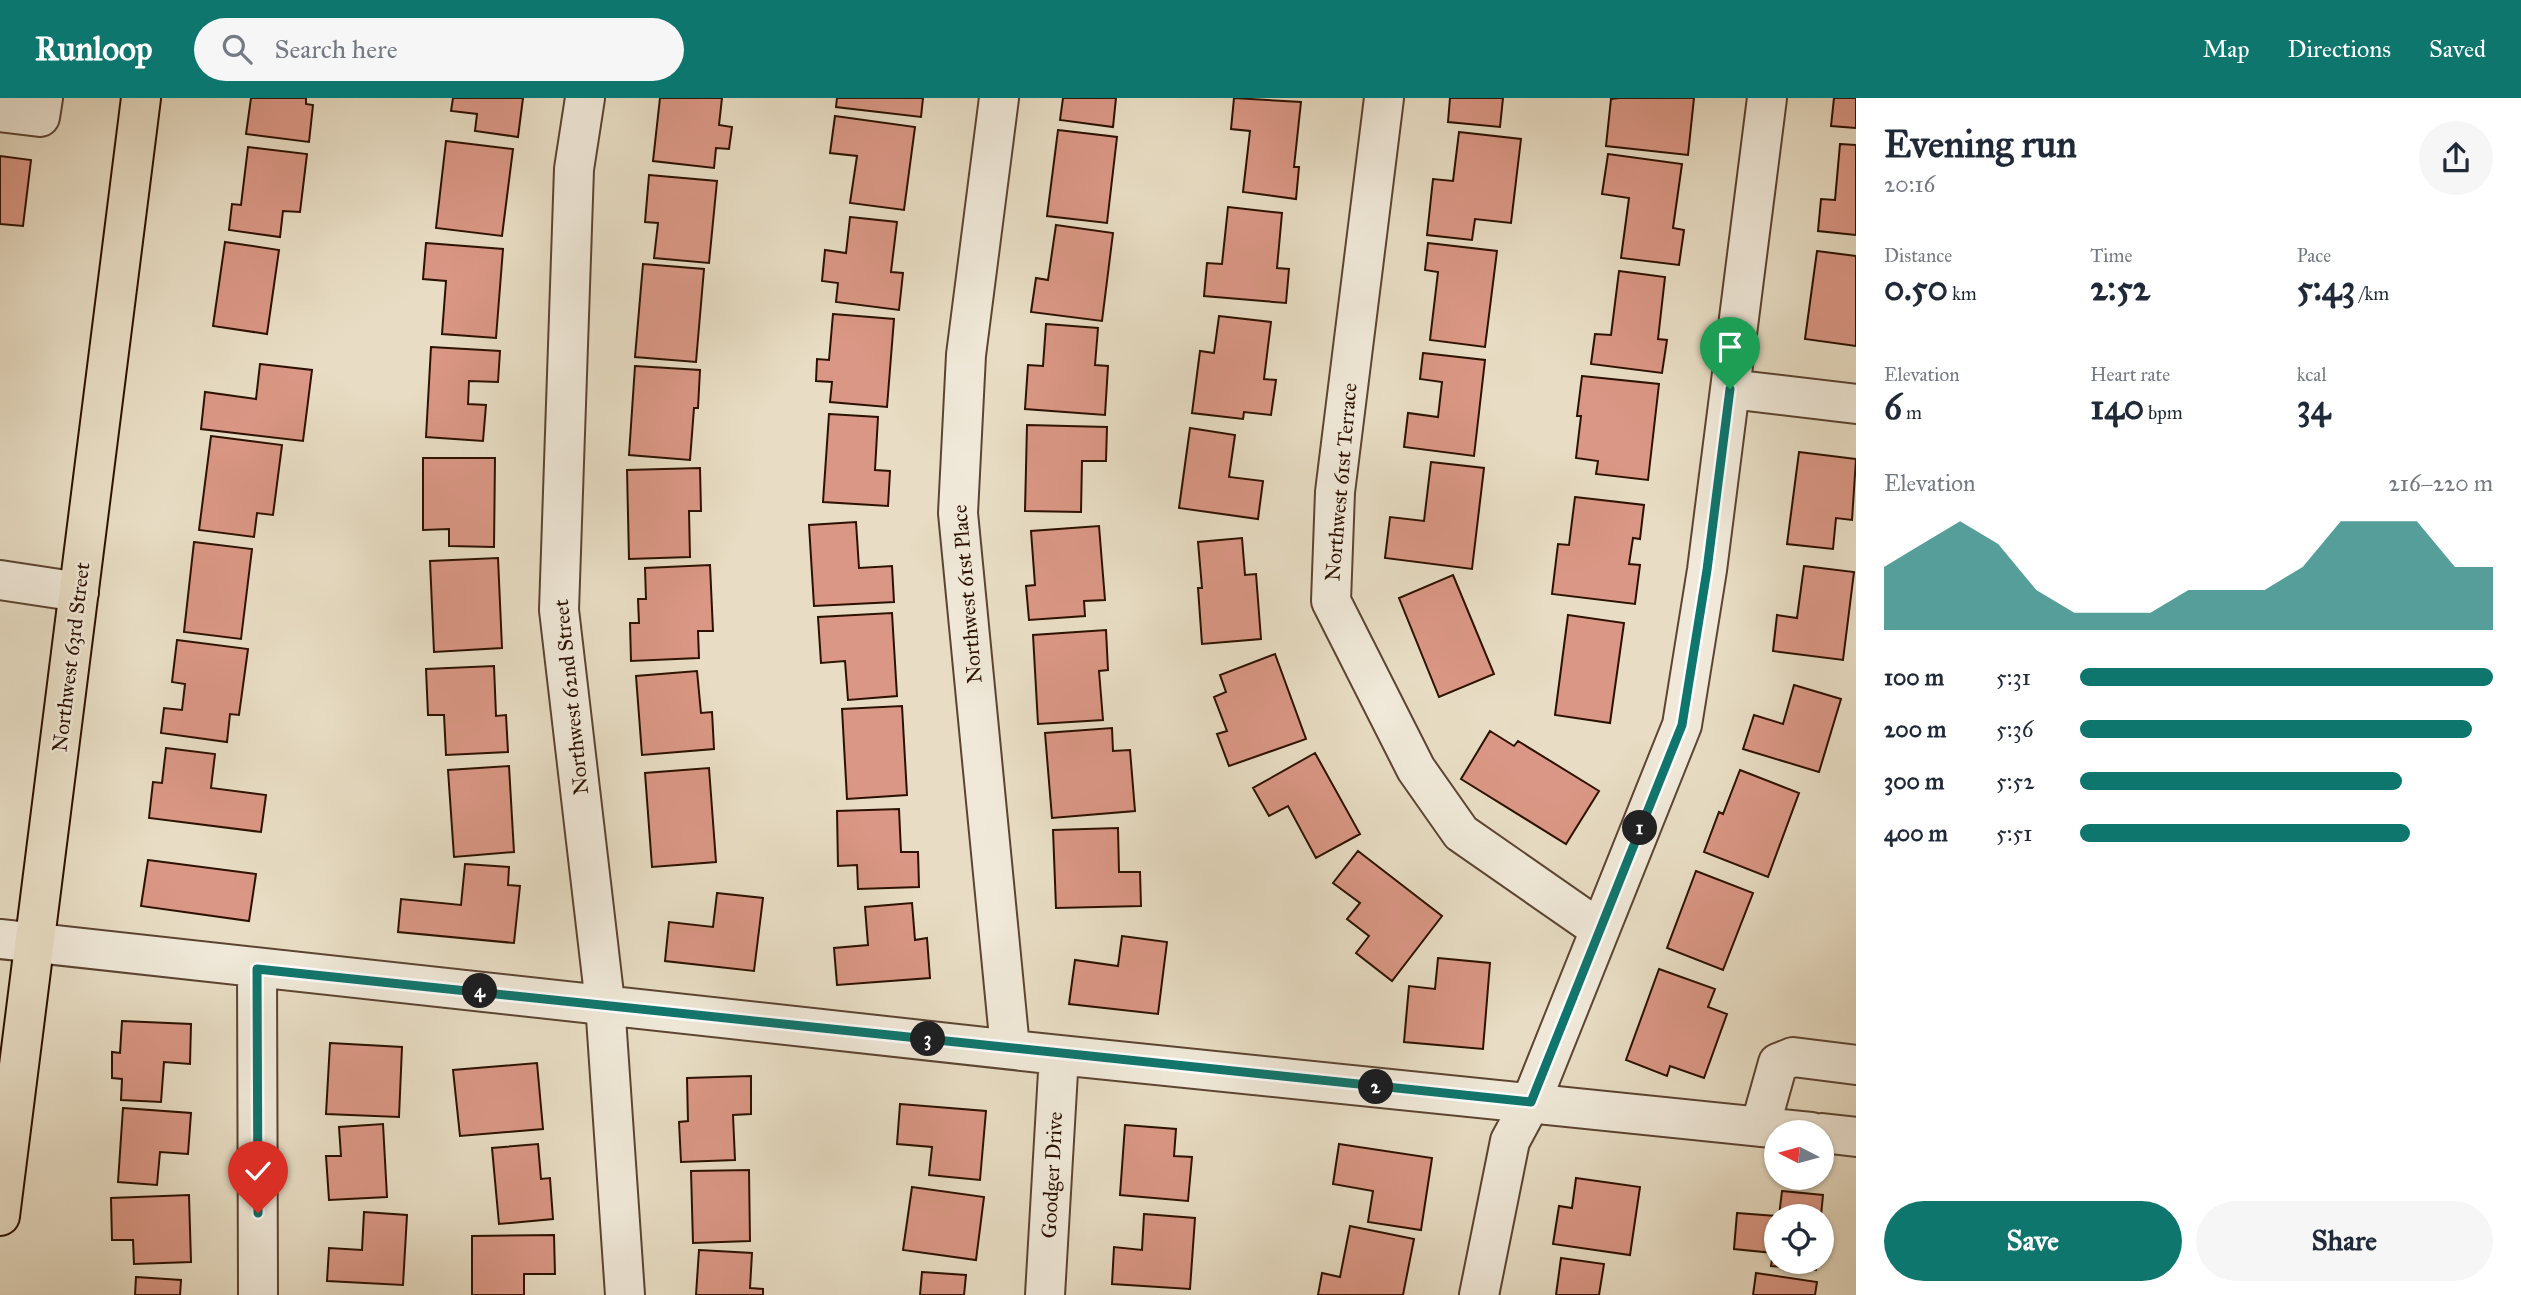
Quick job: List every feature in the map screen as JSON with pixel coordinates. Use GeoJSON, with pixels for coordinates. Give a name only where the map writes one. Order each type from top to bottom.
{"type":"FeatureCollection","features":[{"type":"Feature","properties":{"kind":"main road","name":"Northwest 63rd Street"},"geometry":{"type":"LineString","coordinates":[[1,1198],[17,942],[79,592],[141,98]]}},
{"type":"Feature","properties":{"kind":"street"},"geometry":{"type":"LineString","coordinates":[[0,112],[40,117],[43,98]]}},
{"type":"Feature","properties":{"kind":"street","name":"Northwest 62nd Street"},"geometry":{"type":"LineString","coordinates":[[585,98],[574,169],[559,610],[605,1003],[625,1295]]}},
{"type":"Feature","properties":{"kind":"street","name":"Northwest 61st Place"},"geometry":{"type":"LineString","coordinates":[[999,98],[966,355],[958,513],[1010,1048]]}},
{"type":"Feature","properties":{"kind":"street","name":"Northwest 61st Terrace"},"geometry":{"type":"LineString","coordinates":[[1384,98],[1335,492],[1331,601],[1416,769],[1461,834],[1599,929]]}},
{"type":"Feature","properties":{"kind":"street"},"geometry":{"type":"LineString","coordinates":[[1479,1295],[1510,1141],[1531,1102],[1682,725],[1707,570],[1767,98]]}},
{"type":"Feature","properties":{"kind":"street"},"geometry":{"type":"LineString","coordinates":[[1730,389],[1856,404]]}},
{"type":"Feature","properties":{"kind":"street"},"geometry":{"type":"LineString","coordinates":[[0,580],[79,592]]}},
{"type":"Feature","properties":{"kind":"street"},"geometry":{"type":"LineString","coordinates":[[17,942],[605,1003],[1059,1055],[1764,1127]]}},
{"type":"Feature","properties":{"kind":"street"},"geometry":{"type":"LineString","coordinates":[[257,969],[258,1295]]}},
{"type":"Feature","properties":{"kind":"street","name":"Goodger Drive"},"geometry":{"type":"LineString","coordinates":[[1045,1295],[1059,1055]]}},
{"type":"Feature","properties":{"kind":"street"},"geometry":{"type":"LineString","coordinates":[[1760,1127],[1778,1063],[1793,1057],[1856,1065]]}},
{"type":"Feature","properties":{"kind":"street"},"geometry":{"type":"LineString","coordinates":[[1834,1134],[1856,1137]]}},
{"type":"Feature","properties":{"kind":"building"},"geometry":{"type":"Polygon","coordinates":[[[251,98],[306,98],[306,104],[313,105],[309,142],[246,134],[251,98]]]}},
{"type":"Feature","properties":{"kind":"building"},"geometry":{"type":"Polygon","coordinates":[[[453,98],[523,98],[518,137],[475,131],[477,114],[451,111],[453,98]]]}},
{"type":"Feature","properties":{"kind":"building"},"geometry":{"type":"Polygon","coordinates":[[[660,98],[722,98],[719,125],[732,127],[729,149],[716,148],[714,168],[653,161],[660,98]]]}},
{"type":"Feature","properties":{"kind":"building"},"geometry":{"type":"Polygon","coordinates":[[[837,98],[923,98],[921,117],[836,107],[837,98]]]}},
{"type":"Feature","properties":{"kind":"building"},"geometry":{"type":"Polygon","coordinates":[[[1063,98],[1116,98],[1113,127],[1060,120],[1063,98]]]}},
{"type":"Feature","properties":{"kind":"building"},"geometry":{"type":"Polygon","coordinates":[[[1234,98],[1301,102],[1294,167],[1299,167],[1296,199],[1243,192],[1250,131],[1231,129],[1234,98]]]}},
{"type":"Feature","properties":{"kind":"building"},"geometry":{"type":"Polygon","coordinates":[[[1450,98],[1503,98],[1500,127],[1448,122],[1450,98]]]}},
{"type":"Feature","properties":{"kind":"building"},"geometry":{"type":"Polygon","coordinates":[[[1694,98],[1688,155],[1606,146],[1611,99],[1694,98]]]}},
{"type":"Feature","properties":{"kind":"building"},"geometry":{"type":"Polygon","coordinates":[[[1834,98],[1856,98],[1856,128],[1831,126],[1834,98]]]}},
{"type":"Feature","properties":{"kind":"building"},"geometry":{"type":"Polygon","coordinates":[[[835,116],[915,127],[904,210],[850,203],[857,156],[830,153],[835,116]]]}},
{"type":"Feature","properties":{"kind":"building"},"geometry":{"type":"Polygon","coordinates":[[[1058,130],[1117,137],[1107,223],[1047,216],[1058,130]]]}},
{"type":"Feature","properties":{"kind":"building"},"geometry":{"type":"Polygon","coordinates":[[[1459,132],[1521,139],[1511,223],[1475,219],[1472,240],[1427,235],[1433,179],[1453,181],[1459,132]]]}},
{"type":"Feature","properties":{"kind":"building"},"geometry":{"type":"Polygon","coordinates":[[[446,141],[513,149],[502,236],[436,228],[446,141]]]}},
{"type":"Feature","properties":{"kind":"building"},"geometry":{"type":"Polygon","coordinates":[[[1840,144],[1856,145],[1856,235],[1818,231],[1821,199],[1835,200],[1840,144]]]}},
{"type":"Feature","properties":{"kind":"building"},"geometry":{"type":"Polygon","coordinates":[[[248,147],[307,154],[300,212],[283,211],[280,237],[229,230],[232,204],[241,205],[248,147]]]}},
{"type":"Feature","properties":{"kind":"building"},"geometry":{"type":"Polygon","coordinates":[[[1608,154],[1682,164],[1673,228],[1684,230],[1679,265],[1621,258],[1629,198],[1602,194],[1608,154]]]}},
{"type":"Feature","properties":{"kind":"building"},"geometry":{"type":"Polygon","coordinates":[[[0,156],[31,160],[23,226],[0,224],[0,156]]]}},
{"type":"Feature","properties":{"kind":"building"},"geometry":{"type":"Polygon","coordinates":[[[649,175],[717,181],[709,263],[654,258],[658,223],[645,222],[649,175]]]}},
{"type":"Feature","properties":{"kind":"building"},"geometry":{"type":"Polygon","coordinates":[[[1228,207],[1282,213],[1277,268],[1289,269],[1286,303],[1204,296],[1207,263],[1222,264],[1228,207]]]}},
{"type":"Feature","properties":{"kind":"building"},"geometry":{"type":"Polygon","coordinates":[[[850,217],[897,222],[891,272],[903,273],[899,310],[836,302],[838,283],[822,281],[825,250],[846,253],[850,217]]]}},
{"type":"Feature","properties":{"kind":"building"},"geometry":{"type":"Polygon","coordinates":[[[1056,225],[1113,233],[1102,321],[1031,312],[1036,278],[1048,280],[1056,225]]]}},
{"type":"Feature","properties":{"kind":"building"},"geometry":{"type":"Polygon","coordinates":[[[225,242],[279,250],[267,334],[213,326],[225,242]]]}},
{"type":"Feature","properties":{"kind":"building"},"geometry":{"type":"Polygon","coordinates":[[[426,243],[503,249],[496,338],[442,334],[446,281],[423,279],[426,243]]]}},
{"type":"Feature","properties":{"kind":"building"},"geometry":{"type":"Polygon","coordinates":[[[1428,243],[1497,251],[1485,347],[1430,340],[1438,272],[1425,270],[1428,243]]]}},
{"type":"Feature","properties":{"kind":"building"},"geometry":{"type":"Polygon","coordinates":[[[1817,251],[1856,256],[1856,346],[1805,339],[1817,251]]]}},
{"type":"Feature","properties":{"kind":"building"},"geometry":{"type":"Polygon","coordinates":[[[643,264],[704,269],[696,362],[635,357],[643,264]]]}},
{"type":"Feature","properties":{"kind":"building"},"geometry":{"type":"Polygon","coordinates":[[[1619,271],[1665,277],[1658,339],[1667,340],[1662,373],[1591,364],[1595,334],[1611,335],[1619,271]]]}},
{"type":"Feature","properties":{"kind":"building"},"geometry":{"type":"Polygon","coordinates":[[[833,314],[894,319],[887,407],[830,402],[832,382],[816,381],[817,359],[829,360],[833,314]]]}},
{"type":"Feature","properties":{"kind":"building"},"geometry":{"type":"Polygon","coordinates":[[[1219,316],[1271,322],[1264,379],[1276,380],[1271,415],[1244,412],[1243,419],[1192,413],[1200,351],[1214,353],[1219,316]]]}},
{"type":"Feature","properties":{"kind":"building"},"geometry":{"type":"Polygon","coordinates":[[[1046,324],[1098,328],[1095,365],[1108,366],[1105,415],[1025,409],[1028,365],[1043,366],[1046,324]]]}},
{"type":"Feature","properties":{"kind":"building"},"geometry":{"type":"Polygon","coordinates":[[[431,347],[500,351],[498,382],[469,381],[468,404],[486,405],[483,441],[426,437],[431,347]]]}},
{"type":"Feature","properties":{"kind":"building"},"geometry":{"type":"Polygon","coordinates":[[[1423,353],[1485,360],[1474,456],[1404,447],[1408,413],[1438,417],[1442,382],[1420,379],[1423,353]]]}},
{"type":"Feature","properties":{"kind":"building"},"geometry":{"type":"Polygon","coordinates":[[[260,364],[312,370],[303,441],[201,429],[205,392],[256,399],[260,364]]]}},
{"type":"Feature","properties":{"kind":"building"},"geometry":{"type":"Polygon","coordinates":[[[635,366],[700,370],[698,408],[694,408],[690,460],[629,455],[635,366]]]}},
{"type":"Feature","properties":{"kind":"building"},"geometry":{"type":"Polygon","coordinates":[[[1582,376],[1659,384],[1648,480],[1596,474],[1598,461],[1576,458],[1582,376]]]}},
{"type":"Feature","properties":{"kind":"building"},"geometry":{"type":"Polygon","coordinates":[[[829,414],[878,417],[875,470],[890,471],[888,506],[823,502],[829,414]]]}},
{"type":"Feature","properties":{"kind":"building"},"geometry":{"type":"Polygon","coordinates":[[[1027,425],[1107,427],[1106,461],[1082,461],[1081,512],[1025,511],[1027,425]]]}},
{"type":"Feature","properties":{"kind":"building"},"geometry":{"type":"Polygon","coordinates":[[[1190,428],[1235,435],[1229,477],[1263,481],[1258,519],[1179,508],[1190,428]]]}},
{"type":"Feature","properties":{"kind":"building"},"geometry":{"type":"Polygon","coordinates":[[[211,436],[282,445],[273,515],[257,513],[254,537],[199,530],[211,436]]]}},
{"type":"Feature","properties":{"kind":"building"},"geometry":{"type":"Polygon","coordinates":[[[1799,452],[1856,459],[1852,520],[1836,518],[1833,549],[1787,544],[1799,452]]]}},
{"type":"Feature","properties":{"kind":"building"},"geometry":{"type":"Polygon","coordinates":[[[423,458],[495,458],[494,547],[449,546],[449,529],[423,530],[423,458]]]}},
{"type":"Feature","properties":{"kind":"building"},"geometry":{"type":"Polygon","coordinates":[[[1431,462],[1484,468],[1472,569],[1385,558],[1390,517],[1424,521],[1431,462]]]}},
{"type":"Feature","properties":{"kind":"building"},"geometry":{"type":"Polygon","coordinates":[[[700,468],[701,511],[689,511],[690,557],[629,559],[627,470],[700,468]]]}},
{"type":"Feature","properties":{"kind":"building"},"geometry":{"type":"Polygon","coordinates":[[[1575,497],[1644,505],[1640,539],[1633,538],[1629,564],[1640,565],[1635,604],[1552,594],[1558,544],[1569,545],[1575,497]]]}},
{"type":"Feature","properties":{"kind":"building"},"geometry":{"type":"Polygon","coordinates":[[[856,522],[859,568],[892,566],[894,602],[814,606],[809,525],[856,522]]]}},
{"type":"Feature","properties":{"kind":"building"},"geometry":{"type":"Polygon","coordinates":[[[1099,526],[1105,600],[1084,601],[1085,616],[1029,620],[1026,586],[1035,585],[1031,531],[1099,526]]]}},
{"type":"Feature","properties":{"kind":"building"},"geometry":{"type":"Polygon","coordinates":[[[1242,538],[1245,575],[1256,574],[1261,639],[1202,644],[1198,588],[1202,588],[1198,542],[1242,538]]]}},
{"type":"Feature","properties":{"kind":"building"},"geometry":{"type":"Polygon","coordinates":[[[194,542],[252,549],[241,639],[184,632],[194,542]]]}},
{"type":"Feature","properties":{"kind":"building"},"geometry":{"type":"Polygon","coordinates":[[[498,558],[502,648],[434,652],[430,561],[498,558]]]}},
{"type":"Feature","properties":{"kind":"building"},"geometry":{"type":"Polygon","coordinates":[[[710,565],[713,631],[698,631],[699,658],[631,661],[630,623],[639,623],[638,599],[646,599],[645,568],[710,565]]]}},
{"type":"Feature","properties":{"kind":"building"},"geometry":{"type":"Polygon","coordinates":[[[1804,566],[1854,572],[1843,660],[1773,651],[1777,615],[1797,618],[1804,566]]]}},
{"type":"Feature","properties":{"kind":"building"},"geometry":{"type":"Polygon","coordinates":[[[1453,575],[1494,674],[1439,697],[1399,598],[1453,575]]]}},
{"type":"Feature","properties":{"kind":"building"},"geometry":{"type":"Polygon","coordinates":[[[892,613],[897,696],[848,700],[845,661],[821,663],[818,617],[892,613]]]}},
{"type":"Feature","properties":{"kind":"building"},"geometry":{"type":"Polygon","coordinates":[[[1568,615],[1624,623],[1610,723],[1555,715],[1568,615]]]}},
{"type":"Feature","properties":{"kind":"building"},"geometry":{"type":"Polygon","coordinates":[[[1106,630],[1108,670],[1099,671],[1103,720],[1038,724],[1033,635],[1106,630]]]}},
{"type":"Feature","properties":{"kind":"building"},"geometry":{"type":"Polygon","coordinates":[[[177,640],[248,649],[239,715],[230,714],[227,742],[161,733],[164,708],[182,710],[185,684],[172,682],[177,640]]]}},
{"type":"Feature","properties":{"kind":"building"},"geometry":{"type":"Polygon","coordinates":[[[1275,654],[1306,739],[1229,766],[1217,734],[1227,731],[1214,697],[1226,692],[1220,675],[1275,654]]]}},
{"type":"Feature","properties":{"kind":"building"},"geometry":{"type":"Polygon","coordinates":[[[494,666],[496,716],[506,715],[508,752],[446,755],[444,715],[428,715],[426,669],[494,666]]]}},
{"type":"Feature","properties":{"kind":"building"},"geometry":{"type":"Polygon","coordinates":[[[697,671],[701,713],[712,712],[714,749],[642,755],[636,676],[697,671]]]}},
{"type":"Feature","properties":{"kind":"building"},"geometry":{"type":"Polygon","coordinates":[[[1794,685],[1841,699],[1819,772],[1743,749],[1754,715],[1783,724],[1794,685]]]}},
{"type":"Feature","properties":{"kind":"building"},"geometry":{"type":"Polygon","coordinates":[[[902,706],[907,795],[847,799],[842,709],[902,706]]]}},
{"type":"Feature","properties":{"kind":"building"},"geometry":{"type":"Polygon","coordinates":[[[1112,728],[1113,751],[1130,750],[1135,811],[1052,818],[1045,733],[1112,728]]]}},
{"type":"Feature","properties":{"kind":"building"},"geometry":{"type":"Polygon","coordinates":[[[1490,731],[1514,746],[1518,741],[1599,791],[1566,844],[1461,779],[1490,731]]]}},
{"type":"Feature","properties":{"kind":"building"},"geometry":{"type":"Polygon","coordinates":[[[166,748],[215,754],[211,788],[266,795],[261,832],[149,818],[153,782],[162,783],[166,748]]]}},
{"type":"Feature","properties":{"kind":"building"},"geometry":{"type":"Polygon","coordinates":[[[1315,753],[1360,834],[1316,858],[1288,806],[1269,816],[1253,788],[1315,753]]]}},
{"type":"Feature","properties":{"kind":"building"},"geometry":{"type":"Polygon","coordinates":[[[509,766],[514,852],[454,857],[448,770],[509,766]]]}},
{"type":"Feature","properties":{"kind":"building"},"geometry":{"type":"Polygon","coordinates":[[[709,768],[716,862],[652,867],[645,773],[709,768]]]}},
{"type":"Feature","properties":{"kind":"building"},"geometry":{"type":"Polygon","coordinates":[[[1740,770],[1799,793],[1768,877],[1704,852],[1719,812],[1723,814],[1740,770]]]}},
{"type":"Feature","properties":{"kind":"building"},"geometry":{"type":"Polygon","coordinates":[[[899,809],[901,852],[918,852],[919,887],[858,889],[857,865],[838,866],[837,811],[899,809]]]}},
{"type":"Feature","properties":{"kind":"building"},"geometry":{"type":"Polygon","coordinates":[[[1118,828],[1119,872],[1140,872],[1141,906],[1056,908],[1053,830],[1118,828]]]}},
{"type":"Feature","properties":{"kind":"building"},"geometry":{"type":"Polygon","coordinates":[[[1358,851],[1442,916],[1392,981],[1356,953],[1369,936],[1347,919],[1360,903],[1333,883],[1358,851]]]}},
{"type":"Feature","properties":{"kind":"building"},"geometry":{"type":"Polygon","coordinates":[[[148,860],[256,874],[249,921],[141,906],[148,860]]]}},
{"type":"Feature","properties":{"kind":"building"},"geometry":{"type":"Polygon","coordinates":[[[465,864],[509,867],[508,885],[520,886],[514,943],[398,932],[401,899],[461,905],[465,864]]]}},
{"type":"Feature","properties":{"kind":"building"},"geometry":{"type":"Polygon","coordinates":[[[1696,871],[1753,893],[1723,970],[1667,948],[1696,871]]]}},
{"type":"Feature","properties":{"kind":"building"},"geometry":{"type":"Polygon","coordinates":[[[717,893],[763,898],[754,971],[665,961],[669,922],[713,927],[717,893]]]}},
{"type":"Feature","properties":{"kind":"building"},"geometry":{"type":"Polygon","coordinates":[[[912,903],[915,940],[927,938],[930,978],[837,985],[834,948],[868,945],[865,907],[912,903]]]}},
{"type":"Feature","properties":{"kind":"building"},"geometry":{"type":"Polygon","coordinates":[[[1122,936],[1167,942],[1158,1014],[1069,1004],[1075,960],[1118,966],[1122,936]]]}},
{"type":"Feature","properties":{"kind":"building"},"geometry":{"type":"Polygon","coordinates":[[[1438,958],[1490,963],[1483,1049],[1404,1042],[1409,986],[1435,989],[1438,958]]]}},
{"type":"Feature","properties":{"kind":"building"},"geometry":{"type":"Polygon","coordinates":[[[1659,969],[1715,989],[1708,1007],[1727,1014],[1704,1078],[1670,1066],[1667,1076],[1626,1060],[1659,969]]]}},
{"type":"Feature","properties":{"kind":"building"},"geometry":{"type":"Polygon","coordinates":[[[122,1021],[191,1024],[190,1064],[164,1062],[161,1102],[121,1100],[122,1079],[112,1078],[112,1052],[120,1053],[122,1021]]]}},
{"type":"Feature","properties":{"kind":"building"},"geometry":{"type":"Polygon","coordinates":[[[330,1043],[402,1047],[399,1117],[326,1114],[330,1043]]]}},
{"type":"Feature","properties":{"kind":"building"},"geometry":{"type":"Polygon","coordinates":[[[537,1063],[543,1129],[460,1136],[453,1070],[537,1063]]]}},
{"type":"Feature","properties":{"kind":"building"},"geometry":{"type":"Polygon","coordinates":[[[751,1076],[751,1114],[733,1115],[735,1160],[681,1162],[679,1122],[688,1121],[687,1078],[751,1076]]]}},
{"type":"Feature","properties":{"kind":"building"},"geometry":{"type":"Polygon","coordinates":[[[900,1104],[986,1111],[980,1180],[929,1175],[932,1147],[897,1144],[900,1104]]]}},
{"type":"Feature","properties":{"kind":"building"},"geometry":{"type":"Polygon","coordinates":[[[123,1108],[191,1113],[188,1154],[160,1152],[157,1185],[118,1182],[123,1108]]]}},
{"type":"Feature","properties":{"kind":"building"},"geometry":{"type":"Polygon","coordinates":[[[383,1124],[387,1197],[329,1200],[326,1156],[341,1156],[339,1127],[383,1124]]]}},
{"type":"Feature","properties":{"kind":"building"},"geometry":{"type":"Polygon","coordinates":[[[1125,1125],[1176,1129],[1174,1156],[1192,1157],[1188,1201],[1120,1195],[1125,1125]]]}},
{"type":"Feature","properties":{"kind":"building"},"geometry":{"type":"Polygon","coordinates":[[[538,1144],[541,1179],[550,1178],[553,1219],[499,1224],[492,1148],[538,1144]]]}},
{"type":"Feature","properties":{"kind":"building"},"geometry":{"type":"Polygon","coordinates":[[[1339,1144],[1432,1158],[1421,1230],[1368,1222],[1373,1191],[1333,1184],[1339,1144]]]}},
{"type":"Feature","properties":{"kind":"building"},"geometry":{"type":"Polygon","coordinates":[[[749,1170],[750,1241],[693,1243],[691,1171],[749,1170]]]}},
{"type":"Feature","properties":{"kind":"building"},"geometry":{"type":"Polygon","coordinates":[[[1576,1178],[1640,1187],[1630,1255],[1553,1244],[1559,1206],[1572,1208],[1576,1178]]]}},
{"type":"Feature","properties":{"kind":"building"},"geometry":{"type":"Polygon","coordinates":[[[912,1187],[984,1197],[976,1260],[903,1250],[912,1187]]]}},
{"type":"Feature","properties":{"kind":"building"},"geometry":{"type":"Polygon","coordinates":[[[1782,1191],[1823,1195],[1822,1204],[1780,1204],[1782,1191]]]}},
{"type":"Feature","properties":{"kind":"building"},"geometry":{"type":"Polygon","coordinates":[[[189,1195],[191,1262],[134,1264],[133,1240],[112,1240],[111,1198],[189,1195]]]}},
{"type":"Feature","properties":{"kind":"building"},"geometry":{"type":"Polygon","coordinates":[[[364,1212],[407,1215],[403,1285],[327,1281],[329,1248],[362,1250],[364,1212]]]}},
{"type":"Feature","properties":{"kind":"building"},"geometry":{"type":"Polygon","coordinates":[[[1737,1213],[1764,1215],[1764,1252],[1734,1249],[1737,1213]]]}},
{"type":"Feature","properties":{"kind":"building"},"geometry":{"type":"Polygon","coordinates":[[[1144,1214],[1195,1218],[1190,1289],[1112,1284],[1114,1247],[1142,1250],[1144,1214]]]}},
{"type":"Feature","properties":{"kind":"building"},"geometry":{"type":"Polygon","coordinates":[[[1350,1226],[1414,1239],[1403,1295],[1318,1295],[1322,1273],[1340,1277],[1350,1226]]]}},
{"type":"Feature","properties":{"kind":"building"},"geometry":{"type":"Polygon","coordinates":[[[554,1235],[555,1274],[524,1274],[524,1295],[472,1295],[472,1236],[554,1235]]]}},
{"type":"Feature","properties":{"kind":"building"},"geometry":{"type":"Polygon","coordinates":[[[699,1250],[752,1253],[750,1288],[763,1289],[763,1295],[696,1295],[699,1250]]]}},
{"type":"Feature","properties":{"kind":"building"},"geometry":{"type":"Polygon","coordinates":[[[1561,1258],[1604,1264],[1599,1295],[1556,1295],[1561,1258]]]}},
{"type":"Feature","properties":{"kind":"building"},"geometry":{"type":"Polygon","coordinates":[[[922,1272],[966,1275],[964,1295],[920,1295],[922,1272]]]}},
{"type":"Feature","properties":{"kind":"building"},"geometry":{"type":"Polygon","coordinates":[[[1756,1273],[1817,1282],[1815,1295],[1753,1295],[1756,1273]]]}},
{"type":"Feature","properties":{"kind":"building"},"geometry":{"type":"Polygon","coordinates":[[[136,1277],[181,1280],[180,1295],[135,1295],[136,1277]]]}},
{"type":"Feature","properties":{"kind":"route"},"geometry":{"type":"LineString","coordinates":[[258,1213],[257,969],[605,1003],[1059,1055],[1531,1102],[1682,725],[1707,570],[1730,389]]}}]}
